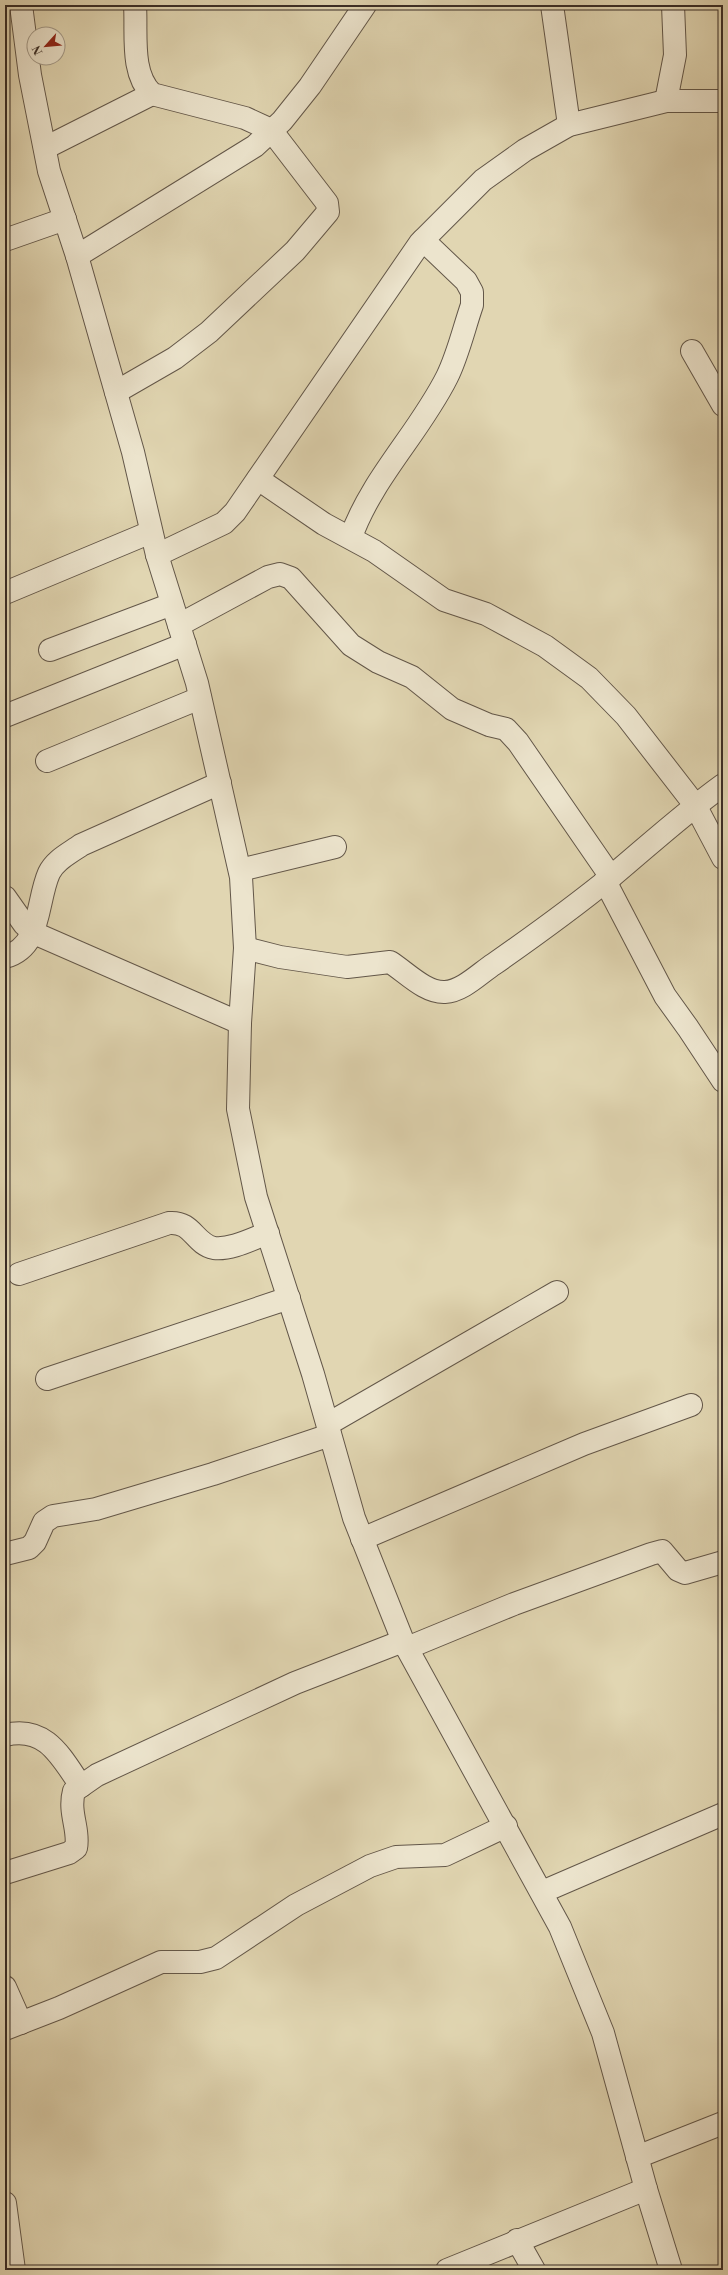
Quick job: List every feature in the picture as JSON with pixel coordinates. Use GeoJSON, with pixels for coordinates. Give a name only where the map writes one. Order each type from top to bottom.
{"type":"FeatureCollection","features":[{"type":"Feature","properties":{"kind":"street"},"geometry":{"type":"LineString","coordinates":[[21,5],[30,74],[49,171],[77,256],[134,452],[157,556],[200,698],[240,870],[245,915],[246,948],[240,1023],[238,1109],[256,1197],[289,1298],[354,1518],[362,1539],[405,1644],[560,1927],[603,2034],[646,2189],[671,2270]]}},
{"type":"Feature","properties":{"kind":"street"},"geometry":{"type":"LineString","coordinates":[[116,392],[175,358],[209,332],[294,251],[328,212],[327,203],[272,130],[245,118],[152,94],[144,87],[139,74],[135,5]]}},
{"type":"Feature","properties":{"kind":"street"},"geometry":{"type":"LineString","coordinates":[[77,256],[255,146],[272,130],[310,86],[364,5]]}},
{"type":"Feature","properties":{"kind":"street"},"geometry":{"type":"LineString","coordinates":[[552,5],[569,125]]}},
{"type":"Feature","properties":{"kind":"street"},"geometry":{"type":"LineString","coordinates":[[666,101],[675,55],[673,5]]}},
{"type":"Feature","properties":{"kind":"street"},"geometry":{"type":"LineString","coordinates":[[45,148],[152,94]]}},
{"type":"Feature","properties":{"kind":"street"},"geometry":{"type":"LineString","coordinates":[[157,556],[224,523],[235,512],[423,240],[483,180],[525,150],[569,125],[666,101],[723,101]]}},
{"type":"Feature","properties":{"kind":"street"},"geometry":{"type":"LineString","coordinates":[[5,240],[65,219]]}},
{"type":"Feature","properties":{"kind":"street"},"geometry":{"type":"LineString","coordinates":[[350,537],[357,520],[389,467],[448,377],[472,305],[472,292],[466,281],[423,240]]}},
{"type":"Feature","properties":{"kind":"street"},"geometry":{"type":"LineString","coordinates":[[692,352],[723,405]]}},
{"type":"Feature","properties":{"kind":"street"},"geometry":{"type":"LineString","coordinates":[[258,479],[324,524],[350,537],[444,600],[486,614],[545,646],[589,678],[626,716],[695,805],[723,858]]}},
{"type":"Feature","properties":{"kind":"street"},"geometry":{"type":"LineString","coordinates":[[5,594],[151,532]]}},
{"type":"Feature","properties":{"kind":"street"},"geometry":{"type":"LineString","coordinates":[[5,716],[182,635],[268,577],[280,574],[291,578],[351,645],[378,662],[412,677],[452,709],[489,725],[506,729],[518,742],[608,879],[665,996],[723,1081]]}},
{"type":"Feature","properties":{"kind":"street"},"geometry":{"type":"LineString","coordinates":[[50,650],[172,604]]}},
{"type":"Feature","properties":{"kind":"street"},"geometry":{"type":"LineString","coordinates":[[47,761],[200,698]]}},
{"type":"Feature","properties":{"kind":"street"},"geometry":{"type":"LineString","coordinates":[[5,957],[22,948],[34,933],[36,918],[50,872],[60,859],[81,845],[220,783]]}},
{"type":"Feature","properties":{"kind":"street"},"geometry":{"type":"LineString","coordinates":[[246,948],[280,957],[347,967],[390,962],[426,987],[438,992],[446,992],[460,987],[502,958],[608,879],[695,805],[723,785]]}},
{"type":"Feature","properties":{"kind":"street"},"geometry":{"type":"LineString","coordinates":[[240,870],[335,848]]}},
{"type":"Feature","properties":{"kind":"street"},"geometry":{"type":"LineString","coordinates":[[5,897],[24,924],[34,933],[240,1023]]}},
{"type":"Feature","properties":{"kind":"street"},"geometry":{"type":"LineString","coordinates":[[19,1274],[169,1223],[179,1222],[189,1229],[201,1241],[213,1248],[229,1247],[268,1233]]}},
{"type":"Feature","properties":{"kind":"street"},"geometry":{"type":"LineString","coordinates":[[5,1554],[29,1548],[35,1542],[44,1522],[53,1516],[96,1509],[213,1474],[329,1430],[557,1292]]}},
{"type":"Feature","properties":{"kind":"street"},"geometry":{"type":"LineString","coordinates":[[47,1379],[289,1298]]}},
{"type":"Feature","properties":{"kind":"street"},"geometry":{"type":"LineString","coordinates":[[362,1539],[584,1444],[691,1405]]}},
{"type":"Feature","properties":{"kind":"street"},"geometry":{"type":"LineString","coordinates":[[5,1873],[69,1853],[76,1848],[78,1840],[72,1819],[72,1798],[74,1791],[96,1775],[194,1728],[295,1683],[651,1554],[662,1551],[678,1570],[685,1573],[723,1562]]}},
{"type":"Feature","properties":{"kind":"street"},"geometry":{"type":"LineString","coordinates":[[5,1735],[20,1731],[39,1737],[53,1747],[80,1786]]}},
{"type":"Feature","properties":{"kind":"street"},"geometry":{"type":"LineString","coordinates":[[542,1892],[723,1814]]}},
{"type":"Feature","properties":{"kind":"street"},"geometry":{"type":"LineString","coordinates":[[5,1987],[13,2026],[59,2008],[161,1962],[200,1962],[216,1958],[296,1905],[370,1866],[396,1857],[445,1855],[506,1826]]}},
{"type":"Feature","properties":{"kind":"street"},"geometry":{"type":"LineString","coordinates":[[637,2157],[723,2123]]}},
{"type":"Feature","properties":{"kind":"street"},"geometry":{"type":"LineString","coordinates":[[459,2267],[517,2240],[646,2189]]}},
{"type":"Feature","properties":{"kind":"street"},"geometry":{"type":"LineString","coordinates":[[5,2203],[14,2270]]}},
{"type":"Feature","properties":{"kind":"street"},"geometry":{"type":"LineString","coordinates":[[517,2240],[534,2270]]}}]}
